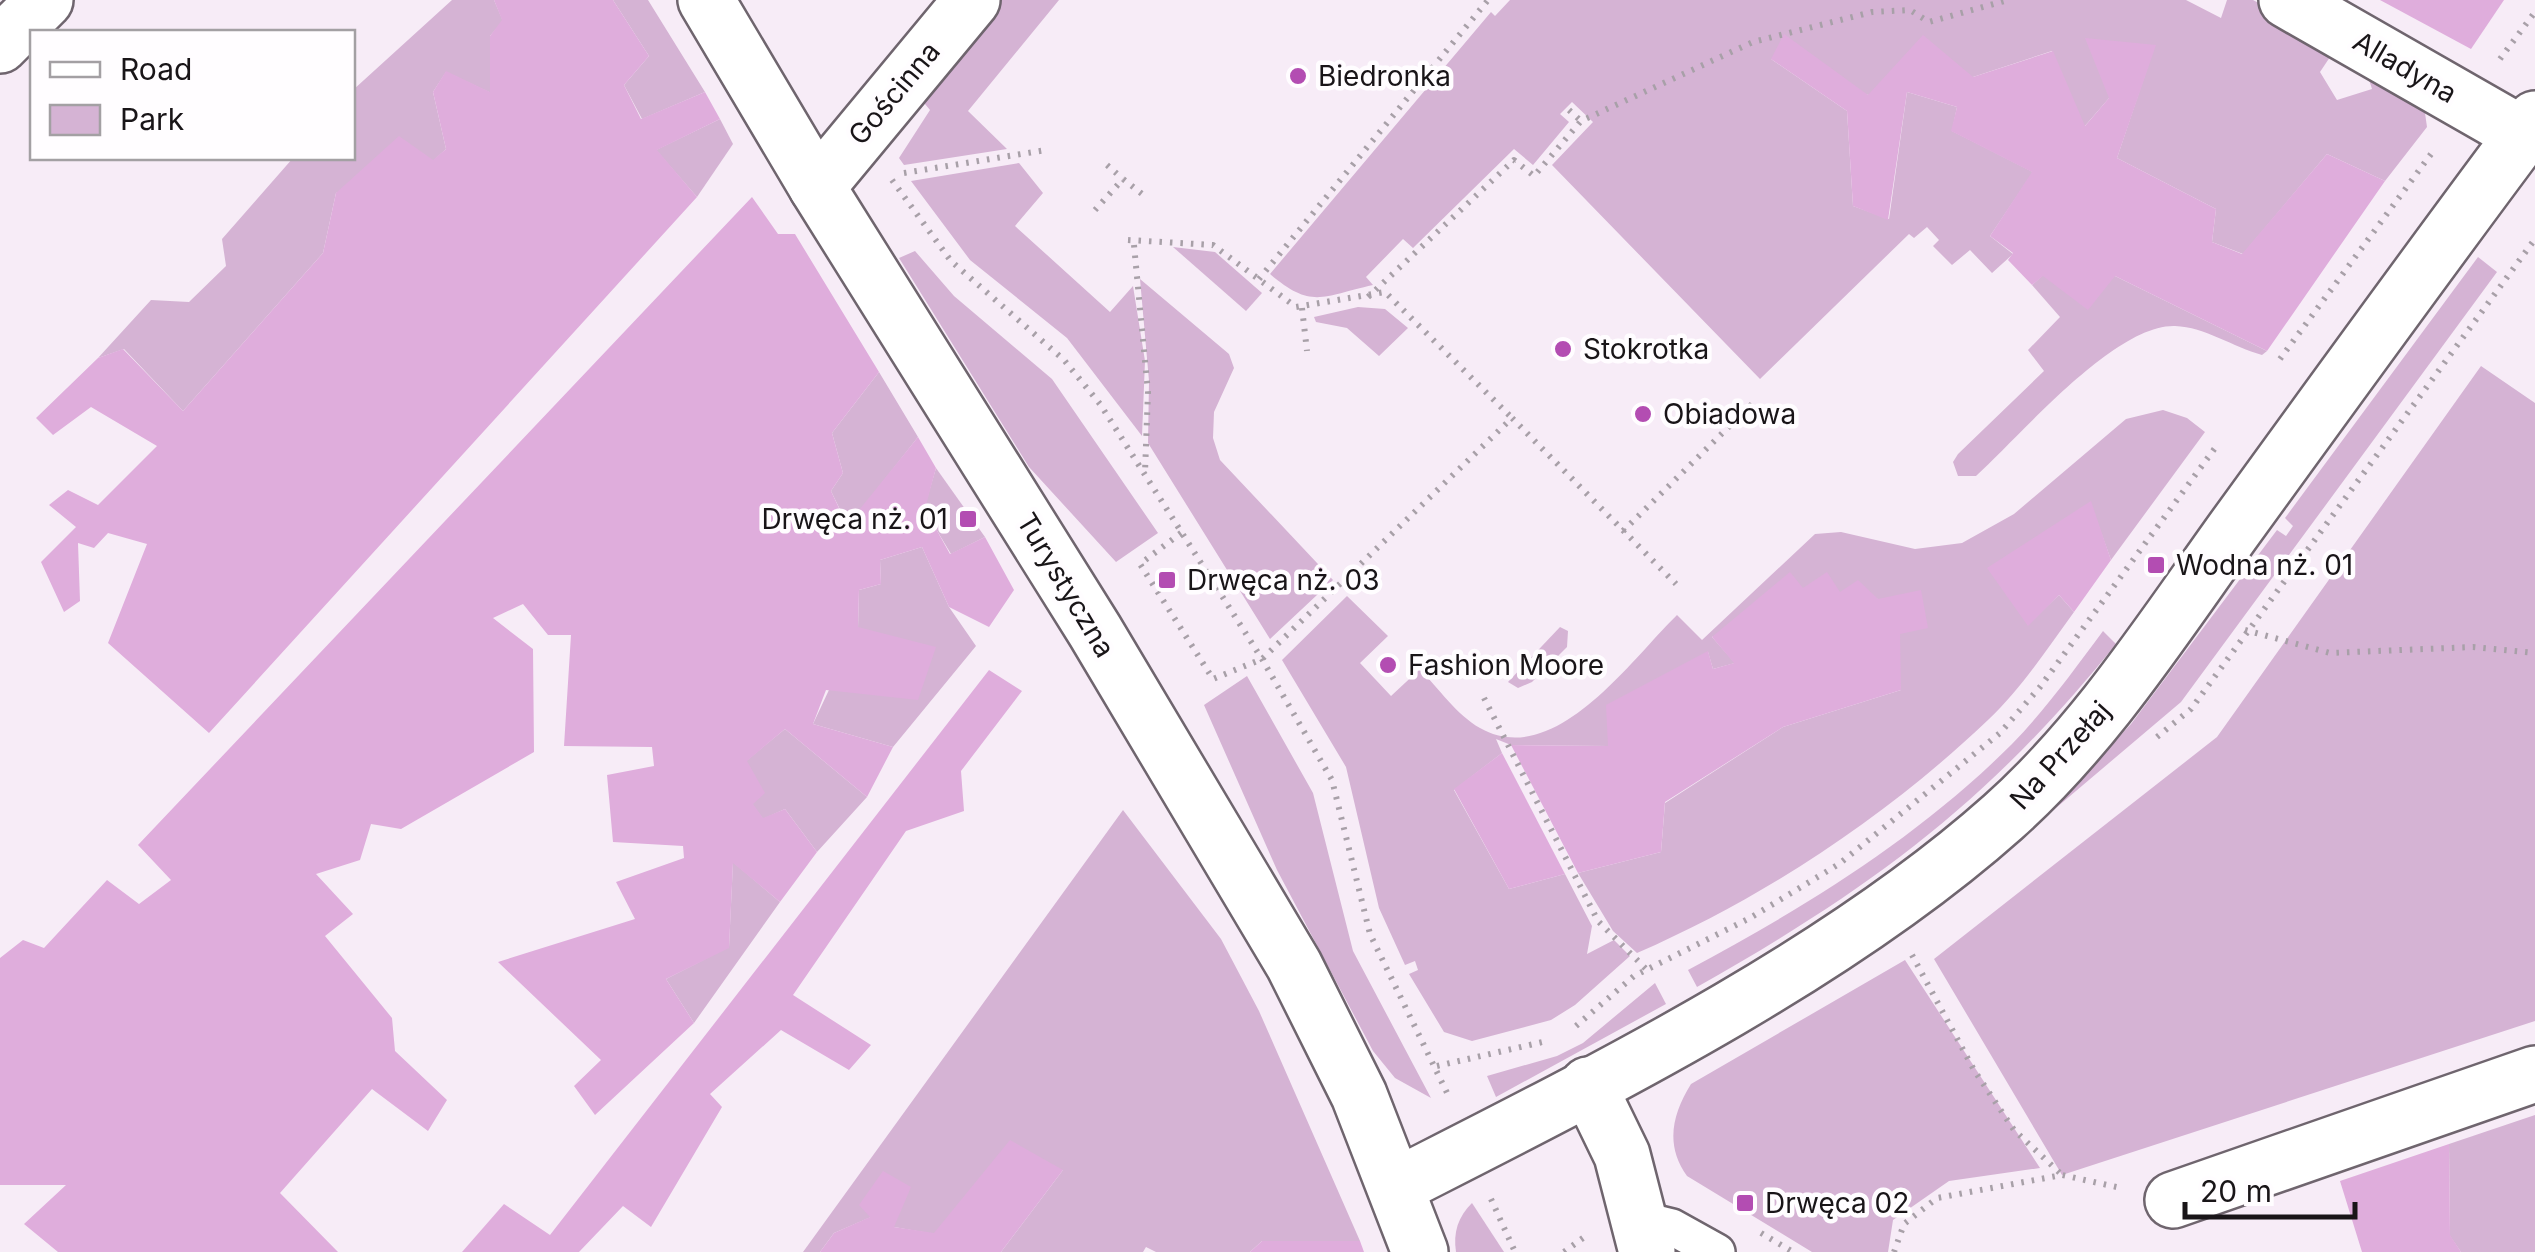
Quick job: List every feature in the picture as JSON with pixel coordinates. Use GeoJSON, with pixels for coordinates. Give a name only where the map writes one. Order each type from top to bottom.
{"type":"FeatureCollection","features":[{"type":"Feature","properties":{"kind":"street"},"geometry":{"type":"LineString","coordinates":[[0,46],[45,0]]}},
{"type":"Feature","properties":{"kind":"street","name":"Turystyczna"},"geometry":{"type":"LineString","coordinates":[[706,0],[816,187],[1075,599],[1294,966],[1354,1083],[1420,1252]]}},
{"type":"Feature","properties":{"kind":"street","name":"Gościnna"},"geometry":{"type":"LineString","coordinates":[[816,187],[972,0]]}},
{"type":"Feature","properties":{"kind":"street","name":"Alladyna"},"geometry":{"type":"LineString","coordinates":[[2287,0],[2468,103],[2529,127]]}},
{"type":"Feature","properties":{"kind":"street","name":"Na Przełaj"},"geometry":{"type":"LineString","coordinates":[[1397,1186],[1588,1085],[1842,937],[1933,876],[2006,814],[2099,716],[2529,127]]}},
{"type":"Feature","properties":{"kind":"street"},"geometry":{"type":"LineString","coordinates":[[2173,1200],[2535,1074]]}},
{"type":"Feature","properties":{"kind":"street"},"geometry":{"type":"LineString","coordinates":[[1588,1085],[1622,1154],[1643,1235]]}},
{"type":"Feature","properties":{"kind":"lane"},"geometry":{"type":"LineString","coordinates":[[1643,1235],[1672,1227],[1717,1252]]}},
{"type":"Feature","properties":{"kind":"path"},"geometry":{"type":"LineString","coordinates":[[1259,279],[1488,0]]}},
{"type":"Feature","properties":{"kind":"path"},"geometry":{"type":"LineString","coordinates":[[1368,297],[1514,160],[1534,176],[1581,121],[1753,42],[1872,12],[1910,10],[1929,22],[2008,0]]}},
{"type":"Feature","properties":{"kind":"path"},"geometry":{"type":"LineString","coordinates":[[2280,359],[2535,12]]}},
{"type":"Feature","properties":{"kind":"path"},"geometry":{"type":"LineString","coordinates":[[1569,110],[1581,121]]}},
{"type":"Feature","properties":{"kind":"path"},"geometry":{"type":"LineString","coordinates":[[1046,150],[889,176],[950,262],[1064,360],[1145,473],[1262,658],[1332,780],[1370,934],[1436,1066],[1504,1053],[1559,1035]]}},
{"type":"Feature","properties":{"kind":"path"},"geometry":{"type":"LineString","coordinates":[[1107,166],[1146,196]]}},
{"type":"Feature","properties":{"kind":"path"},"geometry":{"type":"LineString","coordinates":[[1095,210],[1122,178]]}},
{"type":"Feature","properties":{"kind":"path"},"geometry":{"type":"LineString","coordinates":[[1145,473],[1148,392],[1131,242],[1214,244],[1302,308],[1385,292],[1676,584]]}},
{"type":"Feature","properties":{"kind":"path"},"geometry":{"type":"LineString","coordinates":[[1302,308],[1306,351]]}},
{"type":"Feature","properties":{"kind":"path"},"geometry":{"type":"LineString","coordinates":[[1623,530],[1752,404]]}},
{"type":"Feature","properties":{"kind":"path"},"geometry":{"type":"LineString","coordinates":[[1181,534],[1140,564],[1213,679],[1262,658],[1512,418]]}},
{"type":"Feature","properties":{"kind":"path"},"geometry":{"type":"LineString","coordinates":[[1573,1028],[1646,969],[1750,918],[1838,864],[2000,733],[2040,687],[2215,448]]}},
{"type":"Feature","properties":{"kind":"path"},"geometry":{"type":"LineString","coordinates":[[2245,630],[2330,653],[2473,647],[2535,653]]}},
{"type":"Feature","properties":{"kind":"path"},"geometry":{"type":"LineString","coordinates":[[1484,698],[1598,921],[1646,969]]}},
{"type":"Feature","properties":{"kind":"path"},"geometry":{"type":"LineString","coordinates":[[1905,944],[1974,1070],[2014,1130],[2062,1175]]}},
{"type":"Feature","properties":{"kind":"path"},"geometry":{"type":"LineString","coordinates":[[1894,1252],[1904,1224],[1937,1198],[2062,1175],[2173,1200]]}},
{"type":"Feature","properties":{"kind":"green space"},"geometry":{"type":"Polygon","coordinates":[[[452,0],[494,0],[503,21],[490,36],[491,93],[446,72],[433,92],[446,149],[433,161],[336,193],[323,253],[183,411],[124,349],[98,358],[151,300],[189,302],[226,266],[222,239],[291,160],[355,160],[355,88],[452,0]]]}},
{"type":"Feature","properties":{"kind":"green space"},"geometry":{"type":"Polygon","coordinates":[[[613,0],[648,0],[705,92],[642,119],[624,85],[649,56],[613,0]]]}},
{"type":"Feature","properties":{"kind":"green space"},"geometry":{"type":"Polygon","coordinates":[[[1001,0],[1059,0],[968,111],[1007,149],[904,165],[899,158],[930,110],[920,98],[1001,0]]]}},
{"type":"Feature","properties":{"kind":"green space"},"geometry":{"type":"Polygon","coordinates":[[[1510,0],[2186,0],[2221,18],[2227,0],[2253,0],[2338,45],[2320,72],[2337,100],[2372,89],[2360,52],[2422,92],[2427,127],[2385,181],[2327,154],[2243,254],[2212,242],[2216,209],[2117,158],[2155,45],[2084,127],[2052,51],[1973,77],[1868,95],[1771,59],[1847,111],[1853,206],[1889,219],[1907,92],[1957,107],[1952,131],[2033,172],[1990,236],[2013,254],[1992,273],[1970,250],[1952,265],[1933,246],[1939,240],[1927,227],[1914,238],[1909,234],[1760,379],[1552,165],[1593,122],[1572,102],[1560,114],[1569,122],[1533,165],[1514,149],[1413,248],[1403,239],[1366,277],[1373,285],[1330,296],[1308,296],[1270,274],[1491,12],[1495,16],[1510,0]]]}},
{"type":"Feature","properties":{"kind":"green space"},"geometry":{"type":"Polygon","coordinates":[[[720,119],[733,144],[697,197],[656,150],[720,119]]]}},
{"type":"Feature","properties":{"kind":"green space"},"geometry":{"type":"Polygon","coordinates":[[[1019,163],[1043,193],[1015,226],[1110,312],[1133,286],[1145,361],[1142,436],[1067,338],[970,260],[911,181],[1019,163]]]}},
{"type":"Feature","properties":{"kind":"green space"},"geometry":{"type":"Polygon","coordinates":[[[1173,247],[1215,252],[1262,293],[1246,311],[1173,247]]]}},
{"type":"Feature","properties":{"kind":"green space"},"geometry":{"type":"Polygon","coordinates":[[[915,251],[954,296],[1052,379],[1158,533],[1116,562],[1029,467],[899,258],[915,251]]]}},
{"type":"Feature","properties":{"kind":"green space"},"geometry":{"type":"Polygon","coordinates":[[[2478,257],[2497,272],[2181,702],[2037,824],[2131,724],[2277,530],[2286,536],[2293,526],[2285,518],[2478,257]]]}},
{"type":"Feature","properties":{"kind":"green space"},"geometry":{"type":"Polygon","coordinates":[[[2042,276],[2115,276],[2267,351],[2262,355],[2186,327],[2151,330],[2125,343],[2070,385],[1976,476],[1958,476],[1953,462],[1958,454],[2044,371],[2028,350],[2060,317],[2032,285],[2042,276]]]}},
{"type":"Feature","properties":{"kind":"green space"},"geometry":{"type":"Polygon","coordinates":[[[1140,279],[1229,354],[1234,368],[1214,412],[1213,438],[1220,460],[1333,580],[1270,639],[1148,443],[1149,381],[1140,279]]]}},
{"type":"Feature","properties":{"kind":"green space"},"geometry":{"type":"Polygon","coordinates":[[[1358,307],[1385,309],[1408,328],[1379,356],[1347,328],[1316,322],[1314,317],[1358,307]]]}},
{"type":"Feature","properties":{"kind":"green space"},"geometry":{"type":"Polygon","coordinates":[[[2481,366],[2535,403],[2535,1021],[2062,1175],[1934,959],[2217,737],[2481,366]]]}},
{"type":"Feature","properties":{"kind":"green space"},"geometry":{"type":"Polygon","coordinates":[[[879,372],[918,437],[848,526],[831,491],[843,473],[832,433],[879,372]]]}},
{"type":"Feature","properties":{"kind":"green space"},"geometry":{"type":"Polygon","coordinates":[[[2163,410],[2187,418],[2205,432],[2111,560],[2090,502],[2027,625],[2059,595],[2074,612],[2000,708],[1949,756],[1866,822],[1777,880],[1685,931],[1637,953],[1613,931],[1578,873],[1661,852],[1665,803],[1783,727],[1901,690],[1878,599],[1803,588],[1712,637],[1735,663],[1713,669],[1708,652],[1609,746],[1511,745],[1496,739],[1502,753],[1454,790],[1509,889],[1565,874],[1592,926],[1587,954],[1614,940],[1630,956],[1575,1005],[1551,1020],[1472,1041],[1444,1032],[1409,974],[1418,970],[1415,961],[1405,965],[1379,908],[1346,767],[1282,660],[1347,596],[1388,636],[1360,663],[1391,696],[1420,669],[1456,709],[1480,728],[1508,737],[1535,735],[1588,705],[1677,615],[1702,640],[1815,534],[1841,532],[1915,549],[1962,543],[2014,514],[2126,419],[2163,410]]]}},
{"type":"Feature","properties":{"kind":"green space"},"geometry":{"type":"Polygon","coordinates":[[[936,468],[985,537],[951,554],[924,509],[936,468]]]}},
{"type":"Feature","properties":{"kind":"green space"},"geometry":{"type":"Polygon","coordinates":[[[922,547],[949,607],[976,646],[893,747],[813,724],[858,628],[859,590],[881,584],[880,560],[922,547]]]}},
{"type":"Feature","properties":{"kind":"green space"},"geometry":{"type":"Polygon","coordinates":[[[1560,627],[1568,631],[1567,647],[1532,682],[1518,688],[1508,682],[1560,627]]]}},
{"type":"Feature","properties":{"kind":"green space"},"geometry":{"type":"Polygon","coordinates":[[[2103,631],[2116,644],[2069,700],[1974,796],[1873,877],[1697,987],[1688,970],[1858,869],[1976,778],[2036,717],[2103,631]]]}},
{"type":"Feature","properties":{"kind":"green space"},"geometry":{"type":"Polygon","coordinates":[[[1247,676],[1313,793],[1353,951],[1431,1098],[1395,1078],[1373,1051],[1277,870],[1204,705],[1247,676]]]}},
{"type":"Feature","properties":{"kind":"green space"},"geometry":{"type":"Polygon","coordinates":[[[785,729],[867,797],[817,852],[785,809],[763,819],[752,804],[746,761],[785,729]]]}},
{"type":"Feature","properties":{"kind":"green space"},"geometry":{"type":"Polygon","coordinates":[[[1123,810],[1221,939],[1259,1011],[1360,1241],[1262,1241],[1250,1252],[1156,1252],[1146,1247],[1143,1252],[1001,1252],[1063,1170],[934,1234],[894,1227],[871,1217],[834,1233],[820,1252],[803,1252],[1123,810]]]}},
{"type":"Feature","properties":{"kind":"green space"},"geometry":{"type":"Polygon","coordinates":[[[733,862],[780,902],[694,1023],[666,979],[729,947],[733,862]]]}},
{"type":"Feature","properties":{"kind":"green space"},"geometry":{"type":"Polygon","coordinates":[[[1905,960],[2040,1168],[1949,1181],[1893,1220],[1888,1252],[1812,1252],[1687,1176],[1676,1153],[1674,1130],[1679,1107],[1691,1084],[1905,960]]]}},
{"type":"Feature","properties":{"kind":"green space"},"geometry":{"type":"Polygon","coordinates":[[[1655,983],[1666,1004],[1496,1097],[1487,1076],[1557,1056],[1583,1043],[1655,983]]]}},
{"type":"Feature","properties":{"kind":"green space"},"geometry":{"type":"Polygon","coordinates":[[[2535,1115],[2535,1252],[2461,1252],[2450,1236],[2449,1144],[2535,1115]]]}},
{"type":"Feature","properties":{"kind":"green space"},"geometry":{"type":"Polygon","coordinates":[[[1472,1203],[1504,1252],[1456,1252],[1458,1225],[1472,1203]]]}},
{"type":"Feature","properties":{"kind":"shaded area"},"geometry":{"type":"Polygon","coordinates":[[[494,0],[613,0],[649,56],[624,85],[641,119],[705,92],[720,119],[657,150],[697,197],[209,733],[108,643],[147,544],[108,533],[94,548],[78,543],[80,601],[64,612],[41,562],[76,527],[49,505],[68,490],[98,505],[157,446],[91,407],[53,435],[36,418],[98,358],[123,349],[183,411],[323,253],[336,193],[399,136],[433,160],[446,149],[433,92],[446,71],[490,92],[490,36],[502,20],[494,0]]]}},
{"type":"Feature","properties":{"kind":"shaded area"},"geometry":{"type":"Polygon","coordinates":[[[2380,0],[2504,0],[2471,49],[2380,0]]]}},
{"type":"Feature","properties":{"kind":"shaded area"},"geometry":{"type":"Polygon","coordinates":[[[1784,34],[1868,95],[1923,35],[1973,77],[2053,51],[2085,126],[2109,98],[2085,38],[2156,45],[2117,158],[2216,209],[2212,242],[2242,254],[2327,154],[2385,181],[2267,351],[2115,276],[2088,310],[2043,276],[2032,285],[2008,260],[2013,253],[1990,236],[2032,172],[1951,131],[1957,107],[1907,92],[1888,220],[1853,206],[1847,111],[1771,59],[1784,34]]]}},
{"type":"Feature","properties":{"kind":"shaded area"},"geometry":{"type":"Polygon","coordinates":[[[752,197],[778,234],[795,234],[879,372],[832,433],[843,473],[831,491],[847,525],[918,437],[936,468],[925,509],[950,554],[985,537],[1014,590],[989,627],[949,607],[922,547],[880,560],[881,584],[859,590],[858,627],[936,647],[918,700],[826,690],[813,724],[893,747],[867,797],[785,729],[747,761],[765,793],[753,804],[763,818],[785,809],[817,852],[780,902],[733,863],[729,948],[666,979],[694,1023],[595,1115],[574,1086],[601,1060],[498,962],[635,919],[616,882],[684,858],[683,846],[613,842],[607,775],[654,766],[652,747],[564,746],[571,635],[548,635],[523,604],[493,618],[533,649],[534,752],[401,829],[371,824],[360,860],[316,874],[353,914],[325,936],[392,1018],[395,1051],[447,1100],[428,1131],[372,1089],[280,1193],[338,1252],[58,1252],[24,1224],[66,1185],[0,1185],[0,958],[23,940],[44,948],[107,880],[139,904],[171,880],[138,845],[752,197]]]}},
{"type":"Feature","properties":{"kind":"shaded area"},"geometry":{"type":"Polygon","coordinates":[[[2091,501],[2111,560],[2074,612],[2059,595],[2028,626],[1987,568],[2091,501]]]}},
{"type":"Feature","properties":{"kind":"shaded area"},"geometry":{"type":"Polygon","coordinates":[[[1790,572],[1803,588],[1827,572],[1840,592],[1858,580],[1878,599],[1921,590],[1928,628],[1900,634],[1901,690],[1783,727],[1665,802],[1661,852],[1578,873],[1511,745],[1608,746],[1606,705],[1708,651],[1713,669],[1734,663],[1712,637],[1790,572]]]}},
{"type":"Feature","properties":{"kind":"shaded area"},"geometry":{"type":"Polygon","coordinates":[[[989,670],[1022,691],[961,771],[964,811],[906,831],[793,995],[871,1045],[849,1070],[781,1030],[710,1094],[722,1107],[651,1227],[623,1206],[579,1252],[462,1252],[504,1204],[550,1235],[989,670]]]}},
{"type":"Feature","properties":{"kind":"shaded area"},"geometry":{"type":"Polygon","coordinates":[[[1502,753],[1565,874],[1509,889],[1454,789],[1502,753]]]}},
{"type":"Feature","properties":{"kind":"shaded area"},"geometry":{"type":"Polygon","coordinates":[[[1010,1140],[1063,1170],[1001,1252],[820,1252],[834,1233],[870,1217],[859,1205],[883,1171],[911,1187],[894,1227],[934,1233],[1010,1140]]]}},
{"type":"Feature","properties":{"kind":"shaded area"},"geometry":{"type":"Polygon","coordinates":[[[2449,1144],[2450,1235],[2461,1252],[2362,1252],[2340,1181],[2449,1144]]]}},
{"type":"Feature","properties":{"kind":"shaded area"},"geometry":{"type":"Polygon","coordinates":[[[1262,1241],[1360,1241],[1364,1252],[1250,1252],[1262,1241]]]}},
{"type":"Feature","properties":{"kind":"place","name":"Biedronka"},"geometry":{"type":"Point","coordinates":[1298,76]}},
{"type":"Feature","properties":{"kind":"place","name":"Stokrotka"},"geometry":{"type":"Point","coordinates":[1563,349]}},
{"type":"Feature","properties":{"kind":"place","name":"Obiadowa"},"geometry":{"type":"Point","coordinates":[1643,414]}},
{"type":"Feature","properties":{"kind":"place","name":"Drwęca nż. 01"},"geometry":{"type":"Point","coordinates":[968,519]}},
{"type":"Feature","properties":{"kind":"place","name":"Wodna nż. 01"},"geometry":{"type":"Point","coordinates":[2156,565]}},
{"type":"Feature","properties":{"kind":"place","name":"Drwęca nż. 03"},"geometry":{"type":"Point","coordinates":[1167,580]}},
{"type":"Feature","properties":{"kind":"place","name":"Fashion Moore"},"geometry":{"type":"Point","coordinates":[1388,665]}},
{"type":"Feature","properties":{"kind":"place","name":"Drwęca 02"},"geometry":{"type":"Point","coordinates":[1745,1203]}}]}
